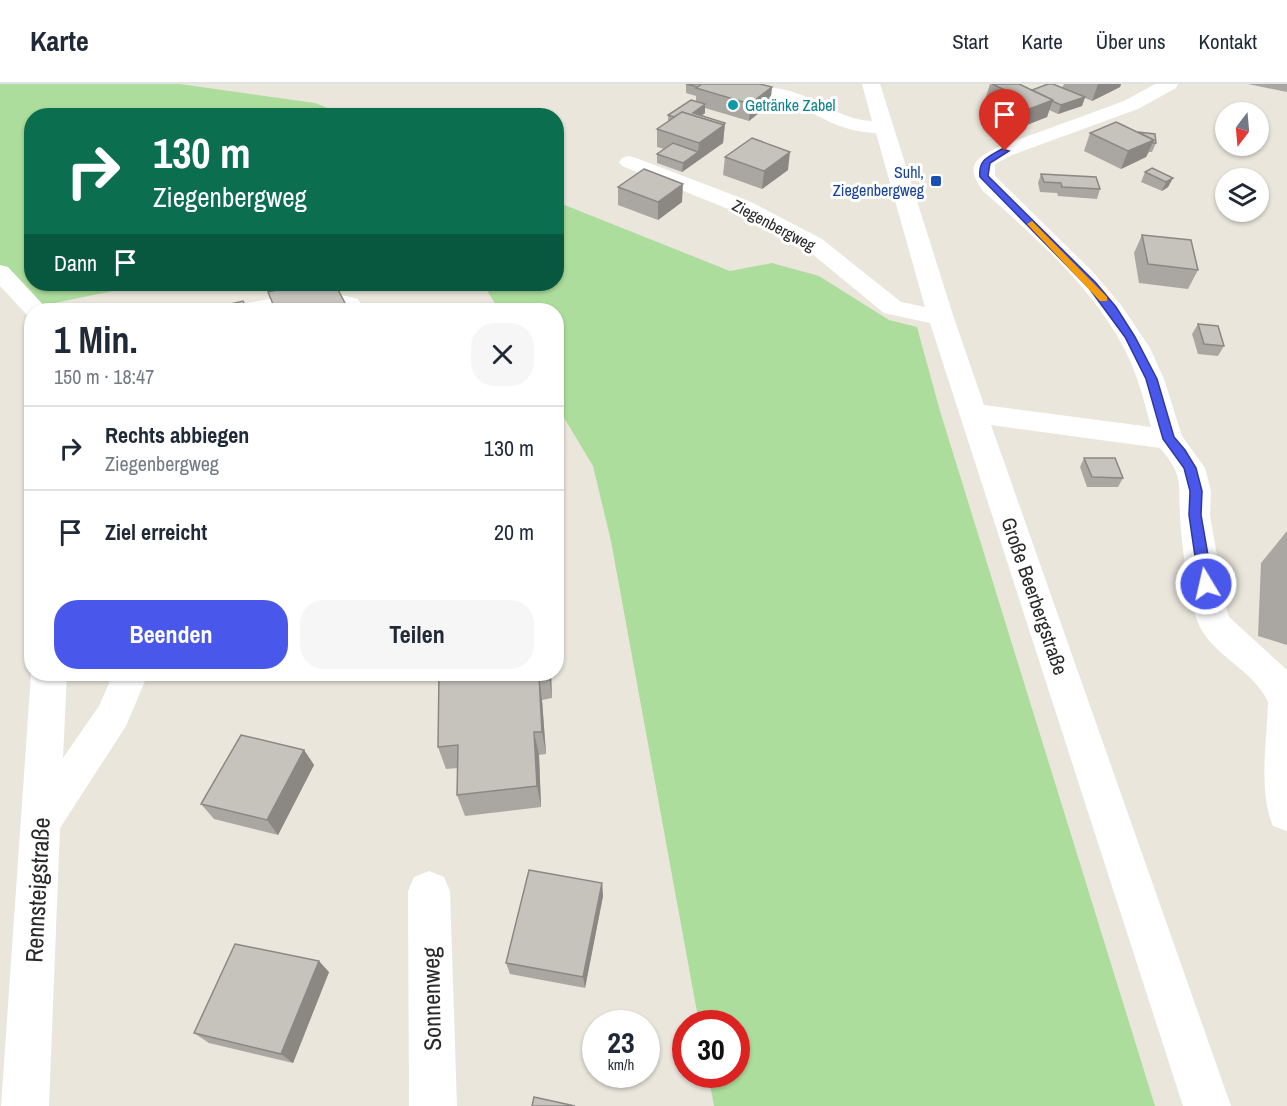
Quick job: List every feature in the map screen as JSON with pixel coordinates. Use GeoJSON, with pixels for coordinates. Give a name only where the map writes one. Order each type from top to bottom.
{"type":"FeatureCollection","features":[{"type":"Feature","properties":{"kind":"street"},"geometry":{"type":"LineString","coordinates":[[738,84],[795,99],[842,122],[858,126],[883,127]]}},
{"type":"Feature","properties":{"kind":"street","name":"Große Beerbergstraße"},"geometry":{"type":"LineString","coordinates":[[871,84],[941,318],[1208,1106]]}},
{"type":"Feature","properties":{"kind":"street"},"geometry":{"type":"LineString","coordinates":[[1169,84],[1131,105],[1005,151],[986,161],[983,169],[984,177],[1044,235],[1112,310],[1137,348],[1151,379],[1168,439],[1181,453],[1190,468],[1196,491],[1195,515],[1209,607],[1215,623],[1223,634],[1271,677],[1286,702],[1284,795],[1287,813]]}},
{"type":"Feature","properties":{"kind":"street","name":"Ziegenbergweg"},"geometry":{"type":"LineString","coordinates":[[629,162],[741,206],[814,244],[892,309],[941,318]]}},
{"type":"Feature","properties":{"kind":"street"},"geometry":{"type":"LineString","coordinates":[[4,283],[28,303]]}},
{"type":"Feature","properties":{"kind":"street"},"geometry":{"type":"LineString","coordinates":[[277,303],[295,299],[334,299],[349,303]]}},
{"type":"Feature","properties":{"kind":"street"},"geometry":{"type":"LineString","coordinates":[[974,413],[1168,439]]}},
{"type":"Feature","properties":{"kind":"street","name":"Rennsteigstraße"},"geometry":{"type":"LineString","coordinates":[[25,1106],[49,681]]}},
{"type":"Feature","properties":{"kind":"street"},"geometry":{"type":"LineString","coordinates":[[40,825],[113,715],[127,681]]}},
{"type":"Feature","properties":{"kind":"street","name":"Sonnenweg"},"geometry":{"type":"LineString","coordinates":[[429,891],[433,1106]]}},
{"type":"Feature","properties":{"kind":"green space"},"geometry":{"type":"Polygon","coordinates":[[[0,84],[180,84],[315,103],[328,108],[24,108],[24,291],[113,291],[54,303],[31,303],[0,272],[0,84]]]}},
{"type":"Feature","properties":{"kind":"green space"},"geometry":{"type":"Polygon","coordinates":[[[564,205],[730,271],[772,263],[819,276],[889,320],[917,327],[940,411],[1155,1106],[714,1106],[711,1088],[750,1088],[750,1010],[697,1010],[611,541],[593,466],[564,418],[564,303],[495,303],[487,291],[564,291],[564,205]]]}},
{"type":"Feature","properties":{"kind":"building"},"geometry":{"type":"Polygon","coordinates":[[[686,84],[702,84],[698,87],[686,84]]]}},
{"type":"Feature","properties":{"kind":"building"},"geometry":{"type":"Polygon","coordinates":[[[702,84],[760,84],[772,87],[750,104],[696,88],[702,84]]]}},
{"type":"Feature","properties":{"kind":"building"},"geometry":{"type":"Polygon","coordinates":[[[992,84],[1019,84],[1053,100],[1024,111],[993,96],[1007,91],[992,84]]]}},
{"type":"Feature","properties":{"kind":"building"},"geometry":{"type":"Polygon","coordinates":[[[1048,84],[1085,97],[1061,105],[1032,90],[1048,84]]]}},
{"type":"Feature","properties":{"kind":"building"},"geometry":{"type":"Polygon","coordinates":[[[691,100],[705,104],[693,113],[725,123],[723,125],[682,112],[674,117],[668,115],[691,100]]]}},
{"type":"Feature","properties":{"kind":"building"},"geometry":{"type":"Polygon","coordinates":[[[682,112],[724,125],[699,143],[657,129],[682,112]]]}},
{"type":"Feature","properties":{"kind":"building"},"geometry":{"type":"Polygon","coordinates":[[[1116,122],[1154,140],[1128,151],[1090,133],[1116,122]]]}},
{"type":"Feature","properties":{"kind":"building"},"geometry":{"type":"Polygon","coordinates":[[[1138,132],[1155,134],[1156,143],[1152,143],[1154,140],[1138,132]]]}},
{"type":"Feature","properties":{"kind":"building"},"geometry":{"type":"Polygon","coordinates":[[[752,138],[790,152],[764,171],[725,157],[752,138]]]}},
{"type":"Feature","properties":{"kind":"building"},"geometry":{"type":"Polygon","coordinates":[[[673,143],[698,152],[683,163],[657,154],[673,143]]]}},
{"type":"Feature","properties":{"kind":"building"},"geometry":{"type":"Polygon","coordinates":[[[1152,168],[1173,178],[1166,182],[1145,172],[1152,168]]]}},
{"type":"Feature","properties":{"kind":"building"},"geometry":{"type":"Polygon","coordinates":[[[644,169],[683,184],[658,202],[618,187],[644,169]]]}},
{"type":"Feature","properties":{"kind":"building"},"geometry":{"type":"Polygon","coordinates":[[[1041,174],[1096,177],[1100,189],[1062,187],[1061,183],[1044,182],[1041,174]]]}},
{"type":"Feature","properties":{"kind":"building"},"geometry":{"type":"Polygon","coordinates":[[[1142,235],[1191,240],[1198,270],[1148,264],[1142,235]]]}},
{"type":"Feature","properties":{"kind":"building"},"geometry":{"type":"Polygon","coordinates":[[[339,291],[345,303],[273,303],[268,292],[339,291]]]}},
{"type":"Feature","properties":{"kind":"building"},"geometry":{"type":"Polygon","coordinates":[[[1198,324],[1218,326],[1224,346],[1204,344],[1198,324]]]}},
{"type":"Feature","properties":{"kind":"building"},"geometry":{"type":"Polygon","coordinates":[[[1084,458],[1115,458],[1123,478],[1092,477],[1084,458]]]}},
{"type":"Feature","properties":{"kind":"building"},"geometry":{"type":"Polygon","coordinates":[[[439,681],[539,681],[542,732],[534,732],[537,786],[457,795],[458,745],[438,747],[439,681]]]}},
{"type":"Feature","properties":{"kind":"building"},"geometry":{"type":"Polygon","coordinates":[[[241,735],[304,750],[267,820],[201,804],[241,735]]]}},
{"type":"Feature","properties":{"kind":"building"},"geometry":{"type":"Polygon","coordinates":[[[529,870],[602,883],[583,977],[506,963],[529,870]]]}},
{"type":"Feature","properties":{"kind":"building"},"geometry":{"type":"Polygon","coordinates":[[[235,944],[319,961],[281,1054],[194,1033],[235,944]]]}},
{"type":"Feature","properties":{"kind":"building"},"geometry":{"type":"Polygon","coordinates":[[[534,1097],[575,1106],[532,1106],[534,1097]]]}},
{"type":"Feature","properties":{"kind":"slow traffic"},"geometry":{"type":"LineString","coordinates":[[1032,224],[1104,299]]}},
{"type":"Feature","properties":{"kind":"place","name":"Getränke Zabel"},"geometry":{"type":"Point","coordinates":[733,105]}},
{"type":"Feature","properties":{"kind":"place","name":"Suhl, Ziegenbergweg"},"geometry":{"type":"Point","coordinates":[936,181]}},
{"type":"Feature","properties":{"kind":"route"},"geometry":{"type":"LineString","coordinates":[[1005,151],[986,161],[983,169],[984,177],[1092,286],[1112,310],[1137,348],[1151,379],[1168,439],[1181,453],[1190,468],[1196,491],[1195,515],[1206,584]]}}]}
